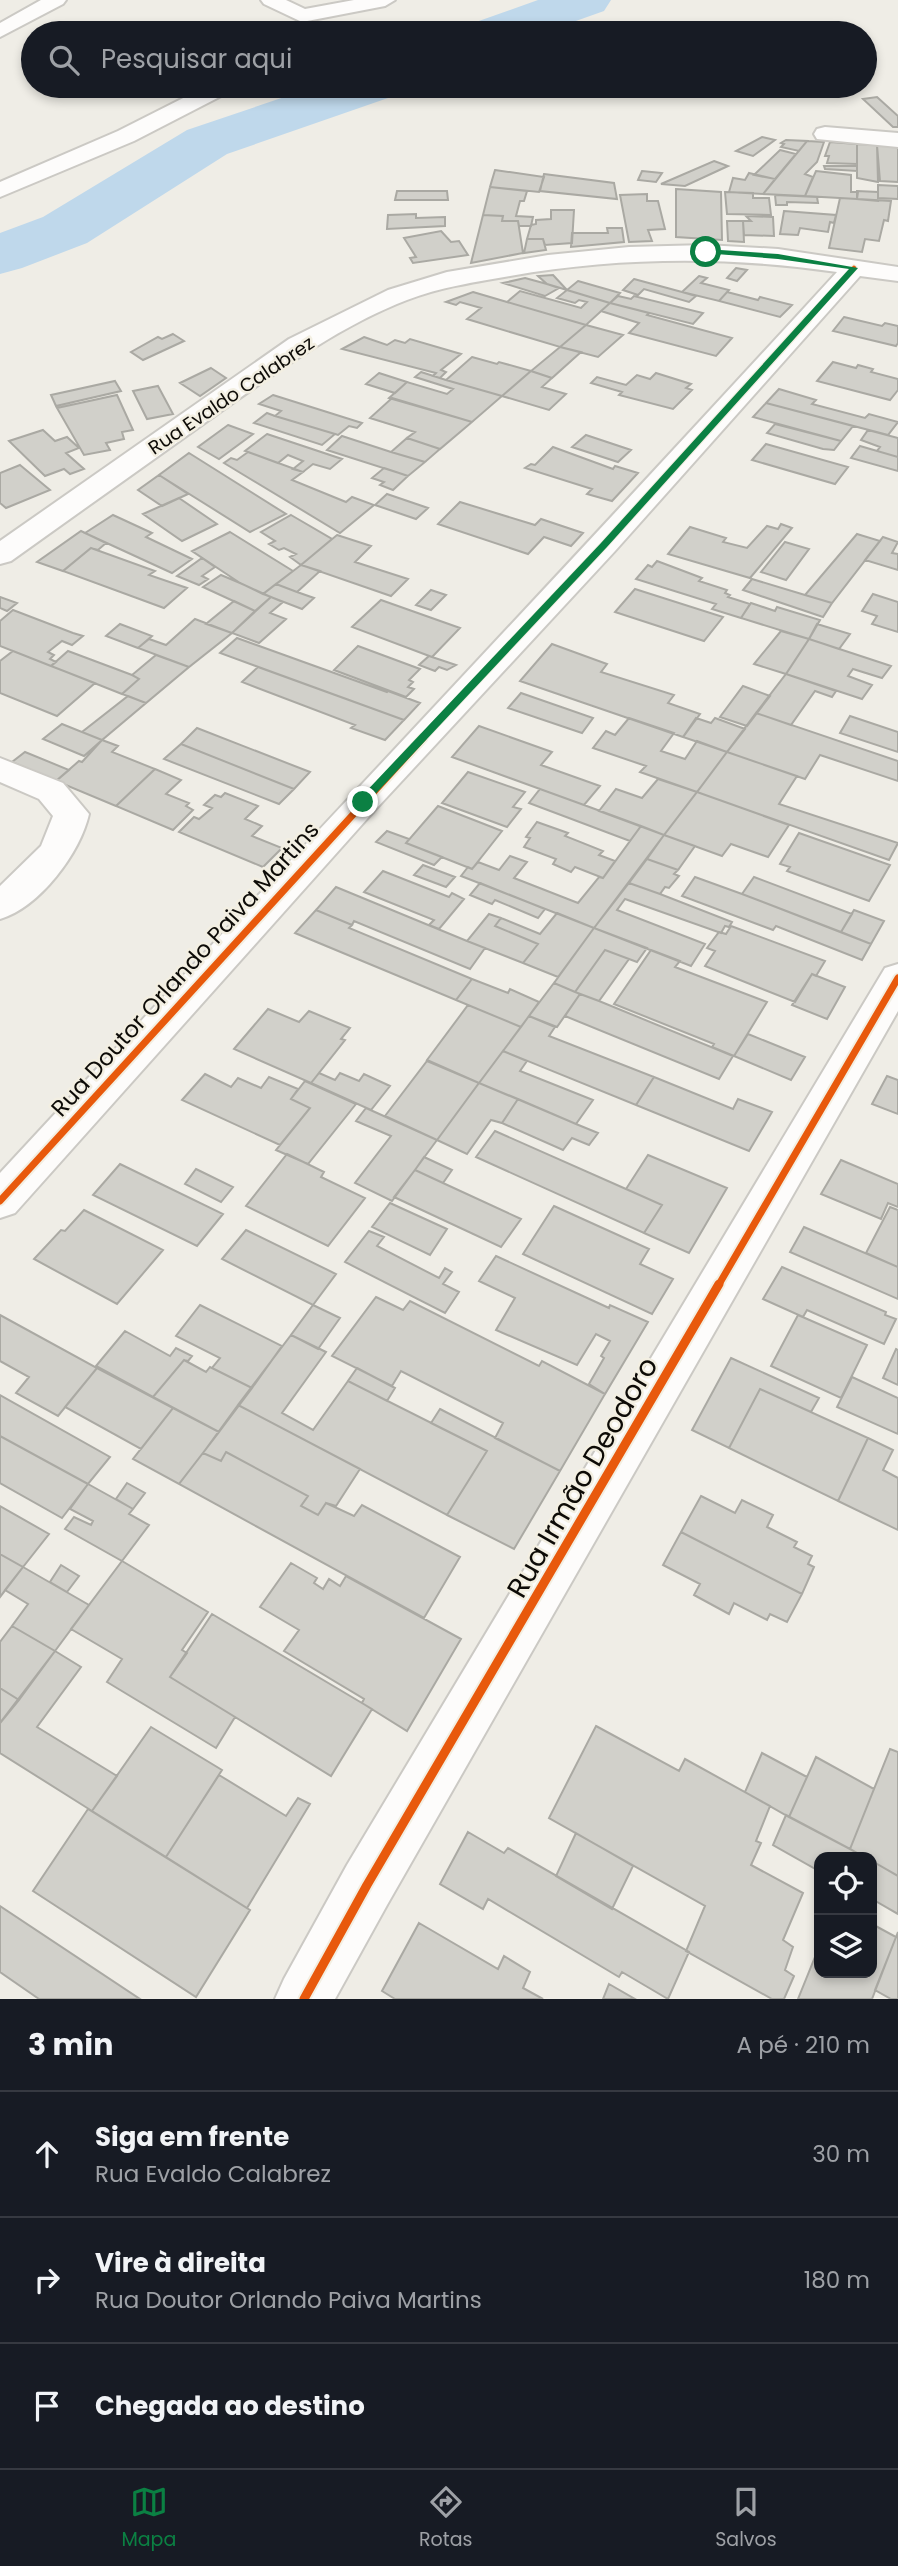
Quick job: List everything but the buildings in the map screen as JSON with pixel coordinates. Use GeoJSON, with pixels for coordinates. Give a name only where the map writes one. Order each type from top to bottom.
{"type":"FeatureCollection","features":[{"type":"Feature","properties":{"kind":"street"},"geometry":{"type":"LineString","coordinates":[[0,31],[57,0]]}},
{"type":"Feature","properties":{"kind":"street"},"geometry":{"type":"LineString","coordinates":[[271,0],[301,21]]}},
{"type":"Feature","properties":{"kind":"street"},"geometry":{"type":"LineString","coordinates":[[315,21],[385,0]]}},
{"type":"Feature","properties":{"kind":"street"},"geometry":{"type":"LineString","coordinates":[[0,190],[126,136],[193,98]]}},
{"type":"Feature","properties":{"kind":"street"},"geometry":{"type":"LineString","coordinates":[[825,134],[898,140]]}},
{"type":"Feature","properties":{"kind":"street","name":"Rua Evaldo Calabrez"},"geometry":{"type":"LineString","coordinates":[[0,555],[298,345],[397,295],[447,279],[494,270],[629,254],[718,252],[778,256],[898,274]]}},
{"type":"Feature","properties":{"kind":"street","name":"Rua Doutor Orlando Paiva Martins"},"geometry":{"type":"LineString","coordinates":[[0,1201],[855,268]]}},
{"type":"Feature","properties":{"kind":"street"},"geometry":{"type":"LineString","coordinates":[[0,768],[51,791],[71,814],[69,829],[52,860],[0,906]]}},
{"type":"Feature","properties":{"kind":"street","name":"Rua Irmão Deodoro"},"geometry":{"type":"LineString","coordinates":[[304,1999],[374,1873],[898,978]]}},
{"type":"Feature","properties":{"kind":"waterway"},"geometry":{"type":"LineString","coordinates":[[527,21],[586,0]]}},
{"type":"Feature","properties":{"kind":"waterway"},"geometry":{"type":"LineString","coordinates":[[0,255],[65,230],[207,142],[334,98]]}},
{"type":"Feature","properties":{"kind":"cycle path"},"geometry":{"type":"LineString","coordinates":[[0,1201],[363,802],[604,545],[854,268]]}},
{"type":"Feature","properties":{"kind":"cycle path"},"geometry":{"type":"LineString","coordinates":[[304,1999],[367,1885],[898,978]]}},
{"type":"Feature","properties":{"kind":"route"},"geometry":{"type":"LineString","coordinates":[[363,802],[604,545],[855,268],[778,256],[706,252]]}}]}
